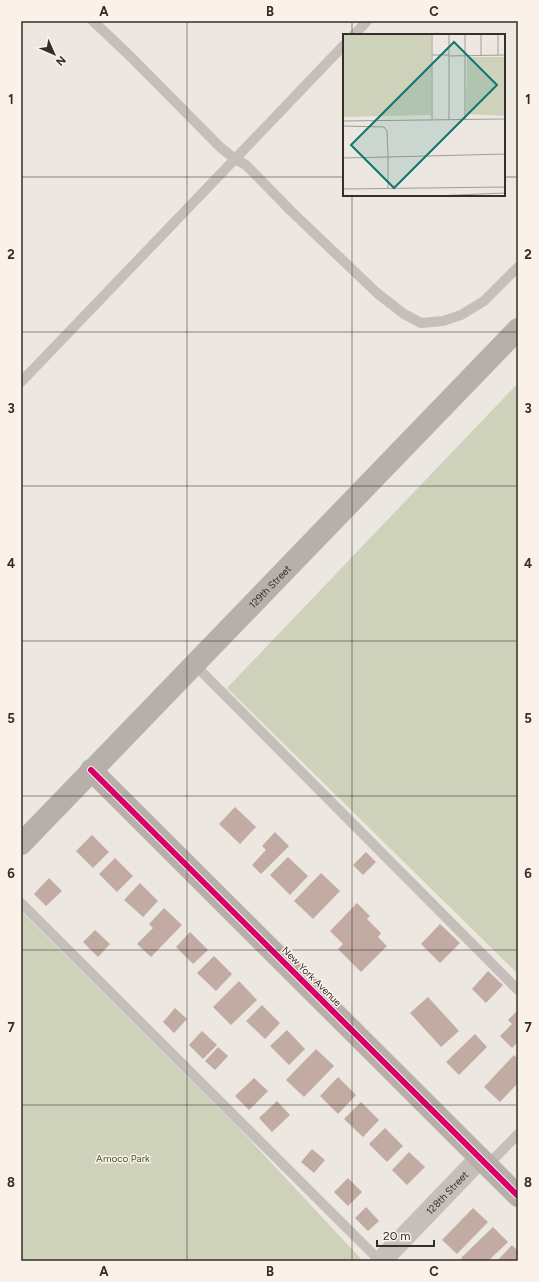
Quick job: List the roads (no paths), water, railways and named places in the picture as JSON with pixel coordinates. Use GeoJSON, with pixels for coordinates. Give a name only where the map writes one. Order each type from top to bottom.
{"type":"FeatureCollection","features":[{"type":"Feature","properties":{"kind":"main road","name":"129th Street"},"geometry":{"type":"LineString","coordinates":[[21,844],[518,329]]}},
{"type":"Feature","properties":{"kind":"main road","name":"New York Avenue"},"geometry":{"type":"LineString","coordinates":[[91,770],[518,1196]]}},
{"type":"Feature","properties":{"kind":"street","name":"128th Street"},"geometry":{"type":"LineString","coordinates":[[380,1261],[484,1162]]}},
{"type":"Feature","properties":{"kind":"lane"},"geometry":{"type":"LineString","coordinates":[[93,21],[131,57],[220,147],[235,159],[246,165],[292,212],[377,292],[404,314],[421,323],[443,321],[461,315],[484,301],[518,267]]}},
{"type":"Feature","properties":{"kind":"lane"},"geometry":{"type":"LineString","coordinates":[[355,34],[367,21]]}},
{"type":"Feature","properties":{"kind":"lane"},"geometry":{"type":"LineString","coordinates":[[21,382],[343,46]]}},
{"type":"Feature","properties":{"kind":"lane"},"geometry":{"type":"LineString","coordinates":[[194,664],[518,990]]}},
{"type":"Feature","properties":{"kind":"lane"},"geometry":{"type":"LineString","coordinates":[[21,903],[380,1261]]}},
{"type":"Feature","properties":{"kind":"lane"},"geometry":{"type":"LineString","coordinates":[[484,1162],[518,1134]]}},
{"type":"Feature","properties":{"kind":"park label","name":"Amoco Park"},"geometry":{"type":"Point","coordinates":[123,1158]}}]}
